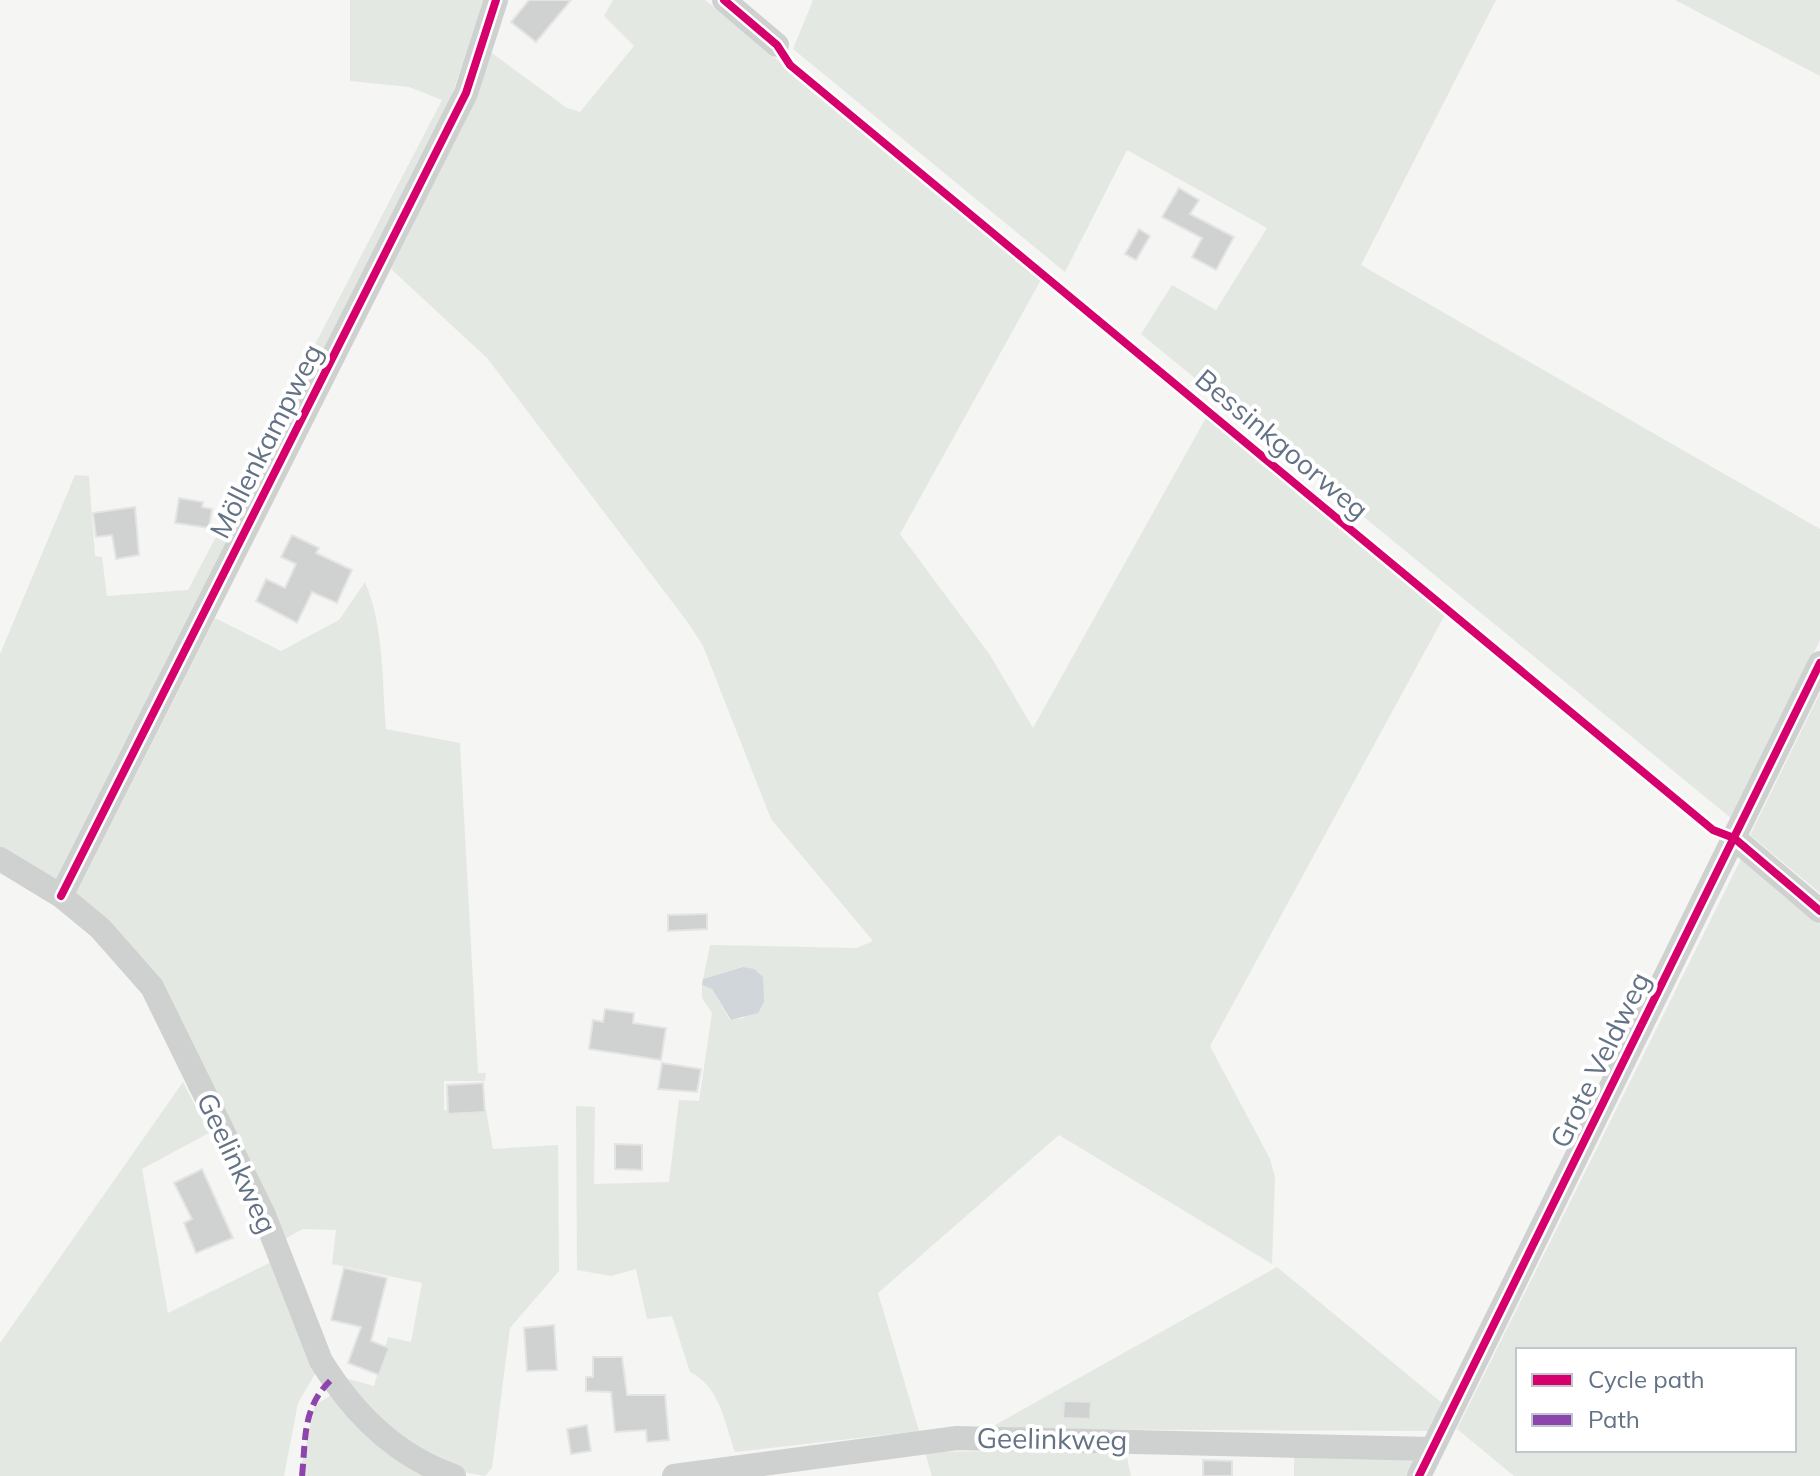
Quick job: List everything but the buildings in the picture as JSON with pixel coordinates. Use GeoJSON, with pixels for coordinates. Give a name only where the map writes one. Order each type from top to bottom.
{"type":"FeatureCollection","features":[{"type":"Feature","properties":{"kind":"street","name":"Möllenkampweg"},"geometry":{"type":"LineString","coordinates":[[61,896],[466,93],[496,0]]}},
{"type":"Feature","properties":{"kind":"street"},"geometry":{"type":"LineString","coordinates":[[724,0],[777,45]]}},
{"type":"Feature","properties":{"kind":"street","name":"Grote Veldweg"},"geometry":{"type":"LineString","coordinates":[[1419,1476],[1820,663]]}},
{"type":"Feature","properties":{"kind":"street"},"geometry":{"type":"LineString","coordinates":[[1734,838],[1820,911]]}},
{"type":"Feature","properties":{"kind":"street","name":"Geelinkweg"},"geometry":{"type":"LineString","coordinates":[[0,859],[61,896],[130,959],[152,987],[264,1215],[316,1349],[332,1379],[364,1419],[388,1439],[413,1458],[454,1476]]}},
{"type":"Feature","properties":{"kind":"street","name":"Geelinkweg"},"geometry":{"type":"LineString","coordinates":[[674,1476],[957,1438],[1432,1449]]}},
{"type":"Feature","properties":{"kind":"shaded area"},"geometry":{"type":"Polygon","coordinates":[[[350,0],[486,0],[440,127],[252,497],[240,489],[442,100],[409,87],[350,81],[350,0]]]}},
{"type":"Feature","properties":{"kind":"shaded area"},"geometry":{"type":"Polygon","coordinates":[[[613,0],[705,0],[1042,278],[900,534],[990,655],[1033,728],[1208,414],[1447,611],[1210,1046],[1270,1159],[1275,1177],[1272,1264],[1059,1135],[878,1293],[919,1431],[735,1452],[715,1396],[700,1378],[690,1372],[672,1316],[647,1319],[636,1269],[611,1276],[577,1270],[576,1106],[595,1107],[594,1184],[669,1182],[679,1100],[699,1101],[712,1013],[702,998],[702,985],[712,989],[730,1020],[745,1018],[743,967],[703,979],[710,945],[857,948],[873,941],[771,819],[703,646],[689,624],[487,358],[391,269],[453,143],[489,51],[567,108],[580,112],[634,46],[604,16],[613,0]]]}},
{"type":"Feature","properties":{"kind":"shaded area"},"geometry":{"type":"Polygon","coordinates":[[[813,0],[1496,0],[1361,265],[1820,529],[1820,640],[1732,819],[1141,334],[1172,285],[1216,310],[1267,228],[1127,150],[1065,272],[793,49],[813,0]]]}},
{"type":"Feature","properties":{"kind":"shaded area"},"geometry":{"type":"Polygon","coordinates":[[[1675,0],[1820,0],[1820,76],[1675,0]]]}},
{"type":"Feature","properties":{"kind":"shaded area"},"geometry":{"type":"Polygon","coordinates":[[[75,475],[89,476],[95,556],[102,557],[107,596],[188,590],[217,535],[230,540],[57,883],[0,849],[0,654],[75,475]]]}},
{"type":"Feature","properties":{"kind":"shaded area"},"geometry":{"type":"Polygon","coordinates":[[[365,582],[379,635],[386,729],[460,743],[478,1073],[486,1073],[485,1081],[444,1081],[444,1110],[486,1110],[493,1149],[558,1145],[559,1271],[510,1328],[492,1468],[485,1476],[463,1472],[384,1427],[341,1377],[374,1386],[388,1337],[411,1342],[422,1283],[332,1264],[336,1230],[303,1229],[281,1241],[111,923],[75,895],[215,618],[281,651],[339,620],[365,582]]]}},
{"type":"Feature","properties":{"kind":"shaded area"},"geometry":{"type":"Polygon","coordinates":[[[1820,693],[1820,893],[1750,835],[1820,693]]]}},
{"type":"Feature","properties":{"kind":"shaded area"},"geometry":{"type":"Polygon","coordinates":[[[1741,859],[1820,924],[1820,1476],[1514,1476],[1457,1429],[1741,859]]]}},
{"type":"Feature","properties":{"kind":"shaded area"},"geometry":{"type":"Polygon","coordinates":[[[743,967],[754,969],[763,977],[764,1002],[758,1013],[731,1020],[712,989],[702,985],[703,979],[743,967]]]}},
{"type":"Feature","properties":{"kind":"shaded area"},"geometry":{"type":"Polygon","coordinates":[[[183,1082],[209,1133],[142,1169],[168,1313],[271,1262],[319,1367],[298,1403],[284,1476],[0,1476],[0,1343],[183,1082]]]}},
{"type":"Feature","properties":{"kind":"shaded area"},"geometry":{"type":"Polygon","coordinates":[[[1277,1267],[1442,1403],[1428,1431],[988,1429],[1277,1267]]]}},
{"type":"Feature","properties":{"kind":"shaded area"},"geometry":{"type":"Polygon","coordinates":[[[333,1394],[428,1476],[299,1476],[315,1405],[333,1394]]]}},
{"type":"Feature","properties":{"kind":"shaded area"},"geometry":{"type":"Polygon","coordinates":[[[925,1452],[1126,1453],[1131,1476],[932,1476],[925,1452]]]}},
{"type":"Feature","properties":{"kind":"shaded area"},"geometry":{"type":"Polygon","coordinates":[[[1294,1456],[1413,1458],[1417,1463],[1410,1476],[1294,1476],[1294,1456]]]}},
{"type":"Feature","properties":{"kind":"marked path"},"geometry":{"type":"LineString","coordinates":[[302,1476],[310,1412],[332,1379]]}},
{"type":"Feature","properties":{"kind":"cycle path"},"geometry":{"type":"LineString","coordinates":[[61,896],[466,93],[496,0]]}},
{"type":"Feature","properties":{"kind":"cycle path","name":"Bessinkgoorweg"},"geometry":{"type":"LineString","coordinates":[[724,0],[777,45],[790,65],[1713,830],[1734,838],[1820,911]]}},
{"type":"Feature","properties":{"kind":"cycle path"},"geometry":{"type":"LineString","coordinates":[[1419,1476],[1820,663]]}}]}
